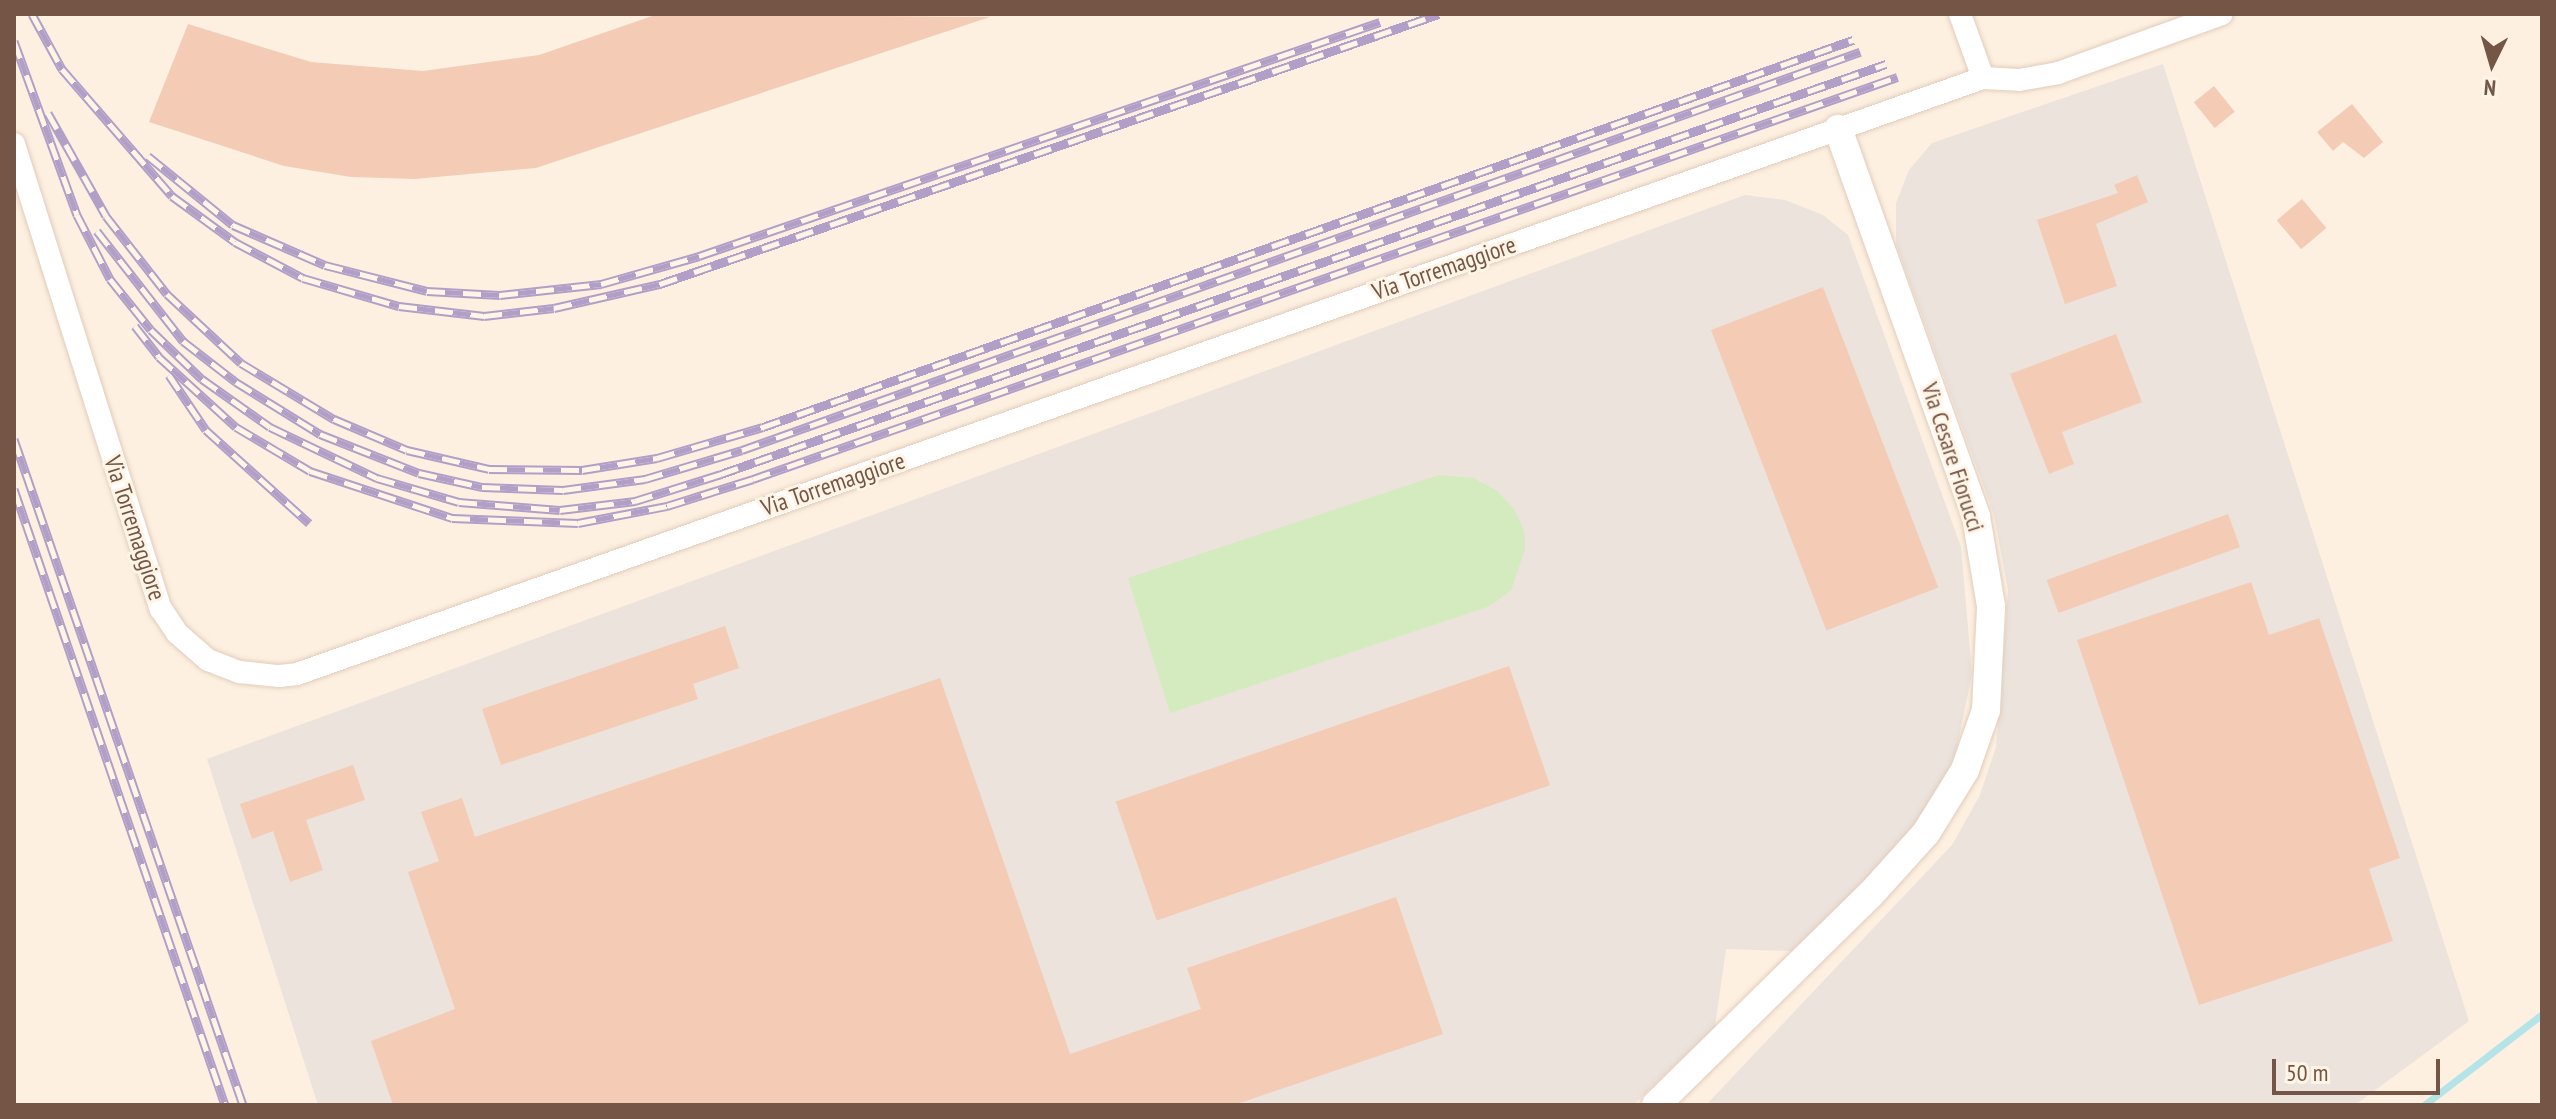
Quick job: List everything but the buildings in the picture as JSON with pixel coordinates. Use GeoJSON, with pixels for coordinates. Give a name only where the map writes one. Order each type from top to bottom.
{"type":"FeatureCollection","features":[{"type":"Feature","properties":{"kind":"street"},"geometry":{"type":"LineString","coordinates":[[1960,14],[1983,78],[2019,80],[2058,73],[2222,14]]}},
{"type":"Feature","properties":{"kind":"street","name":"Via Torremaggiore"},"geometry":{"type":"LineString","coordinates":[[14,144],[161,609],[177,633],[208,660],[270,676],[312,669],[1983,78]]}},
{"type":"Feature","properties":{"kind":"street","name":"Via Cesare Fiorucci"},"geometry":{"type":"LineString","coordinates":[[1656,1105],[1871,894],[1926,833],[1965,770],[1986,710],[1991,606],[1976,516],[1838,129]]}},
{"type":"Feature","properties":{"kind":"shaded area"},"geometry":{"type":"Polygon","coordinates":[[[2163,64],[2469,1021],[2355,1105],[1706,1105],[1952,845],[1980,795],[1996,747],[2008,590],[1994,515],[1896,244],[1896,203],[1909,170],[1932,143],[2163,64]]]}},
{"type":"Feature","properties":{"kind":"shaded area"},"geometry":{"type":"Polygon","coordinates":[[[1745,195],[1785,200],[1823,215],[1848,235],[1961,547],[1972,674],[1955,757],[1922,815],[1861,890],[1792,951],[1726,949],[1715,1027],[1633,1105],[318,1105],[207,759],[1745,195]]]}},
{"type":"Feature","properties":{"kind":"green space"},"geometry":{"type":"Polygon","coordinates":[[[1439,475],[1473,478],[1496,490],[1514,509],[1524,531],[1525,549],[1511,590],[1490,606],[1170,713],[1128,578],[1439,475]]]}},
{"type":"Feature","properties":{"kind":"waterway"},"geometry":{"type":"LineString","coordinates":[[2424,1105],[2542,1014]]}},
{"type":"Feature","properties":{"kind":"railway"},"geometry":{"type":"LineString","coordinates":[[32,14],[62,69],[172,196],[235,242],[303,278],[399,306],[484,316],[554,308],[660,284],[1439,14]]}},
{"type":"Feature","properties":{"kind":"railway"},"geometry":{"type":"LineString","coordinates":[[148,156],[233,225],[325,265],[427,291],[500,295],[601,284],[699,256],[1380,22]]}},
{"type":"Feature","properties":{"kind":"railway"},"geometry":{"type":"LineString","coordinates":[[48,113],[106,216],[167,294],[241,363],[334,419],[407,450],[489,469],[582,470],[657,458],[763,427],[1853,40]]}},
{"type":"Feature","properties":{"kind":"railway"},"geometry":{"type":"LineString","coordinates":[[14,41],[77,215],[110,279],[151,330],[202,379],[270,427],[377,478],[459,502],[560,510],[635,501],[721,474],[1886,64]]}},
{"type":"Feature","properties":{"kind":"railway"},"geometry":{"type":"LineString","coordinates":[[97,231],[183,341],[236,382],[320,434],[419,473],[482,487],[563,490],[645,479],[742,450],[1860,52]]}},
{"type":"Feature","properties":{"kind":"railway"},"geometry":{"type":"LineString","coordinates":[[135,326],[159,357],[236,427],[310,471],[452,518],[578,523],[667,506],[753,479],[1897,77]]}},
{"type":"Feature","properties":{"kind":"railway"},"geometry":{"type":"LineString","coordinates":[[169,375],[206,430],[309,523]]}},
{"type":"Feature","properties":{"kind":"railway"},"geometry":{"type":"LineString","coordinates":[[14,439],[243,1105]]}},
{"type":"Feature","properties":{"kind":"railway"},"geometry":{"type":"LineString","coordinates":[[14,489],[225,1105]]}}]}
